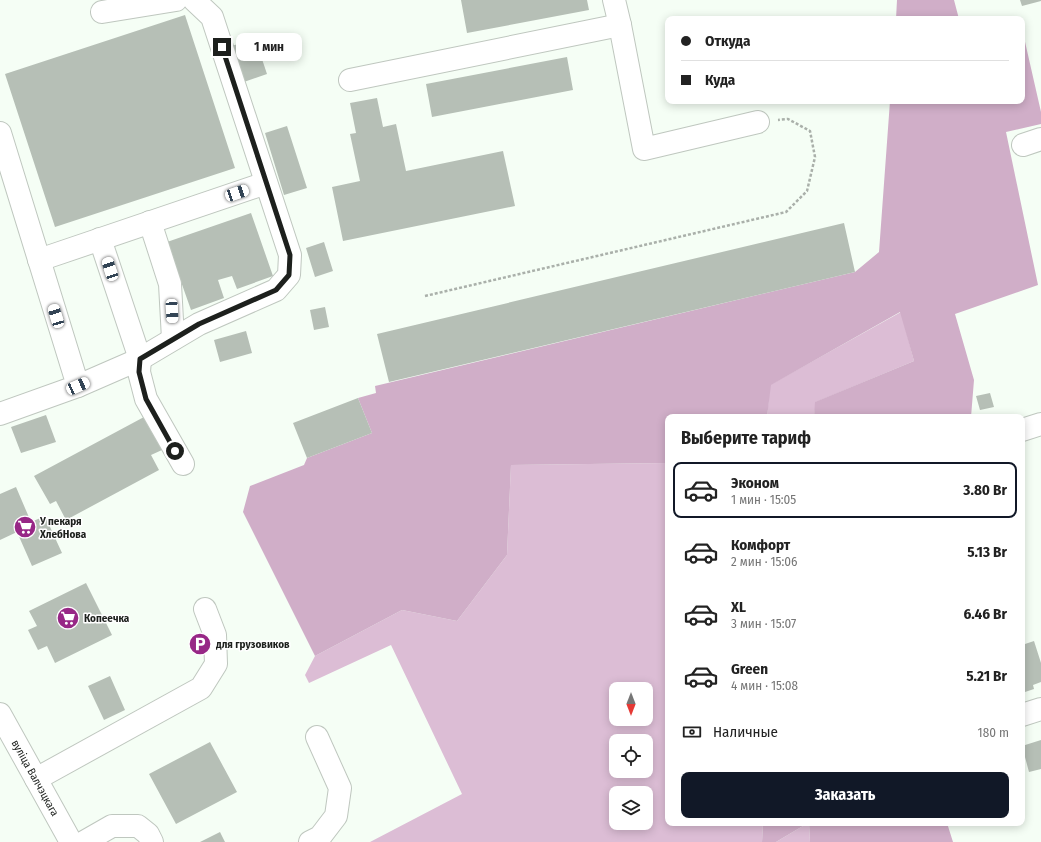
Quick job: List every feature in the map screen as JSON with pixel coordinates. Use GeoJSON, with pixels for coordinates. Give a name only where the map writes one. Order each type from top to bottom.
{"type":"FeatureCollection","features":[{"type":"Feature","properties":{"kind":"street"},"geometry":{"type":"LineString","coordinates":[[102,12],[176,0]]}},
{"type":"Feature","properties":{"kind":"street"},"geometry":{"type":"LineString","coordinates":[[0,414],[78,386],[140,359],[199,324],[276,290],[289,275],[290,255],[212,17],[194,0]]}},
{"type":"Feature","properties":{"kind":"street"},"geometry":{"type":"LineString","coordinates":[[614,0],[644,149],[758,122]]}},
{"type":"Feature","properties":{"kind":"street"},"geometry":{"type":"LineString","coordinates":[[350,80],[620,26]]}},
{"type":"Feature","properties":{"kind":"street"},"geometry":{"type":"LineString","coordinates":[[0,133],[78,386]]}},
{"type":"Feature","properties":{"kind":"street"},"geometry":{"type":"LineString","coordinates":[[39,260],[266,183]]}},
{"type":"Feature","properties":{"kind":"street"},"geometry":{"type":"LineString","coordinates":[[150,222],[170,284],[173,339]]}},
{"type":"Feature","properties":{"kind":"street"},"geometry":{"type":"LineString","coordinates":[[100,239],[140,359],[139,372],[146,399],[183,464]]}},
{"type":"Feature","properties":{"kind":"street"},"geometry":{"type":"LineString","coordinates":[[1025,429],[1041,424]]}},
{"type":"Feature","properties":{"kind":"street"},"geometry":{"type":"LineString","coordinates":[[36,779],[201,688],[216,664],[215,635],[205,609]]}},
{"type":"Feature","properties":{"kind":"street"},"geometry":{"type":"LineString","coordinates":[[1025,714],[1041,709]]}},
{"type":"Feature","properties":{"kind":"street","name":"вуліца Валчэцкага"},"geometry":{"type":"LineString","coordinates":[[0,715],[71,842]]}},
{"type":"Feature","properties":{"kind":"street"},"geometry":{"type":"LineString","coordinates":[[310,842],[320,837],[336,816],[340,788],[317,737]]}},
{"type":"Feature","properties":{"kind":"street"},"geometry":{"type":"LineString","coordinates":[[84,842],[112,826],[138,826],[148,834],[152,842]]}},
{"type":"Feature","properties":{"kind":"path"},"geometry":{"type":"LineString","coordinates":[[425,296],[786,212],[807,191],[815,157],[810,131],[788,119],[758,122]]}},
{"type":"Feature","properties":{"kind":"shaded area"},"geometry":{"type":"Polygon","coordinates":[[[897,0],[954,0],[958,16],[896,16],[897,0]]]}},
{"type":"Feature","properties":{"kind":"shaded area"},"geometry":{"type":"Polygon","coordinates":[[[1025,42],[1041,112],[1041,124],[1006,132],[1038,285],[955,314],[974,380],[971,414],[814,414],[815,402],[914,361],[900,312],[771,385],[767,414],[665,414],[665,463],[511,465],[507,555],[457,621],[402,610],[315,656],[243,512],[250,486],[304,465],[307,458],[372,433],[358,398],[376,393],[375,386],[855,272],[879,252],[890,104],[1025,104],[1025,42]]]}},
{"type":"Feature","properties":{"kind":"shaded area"},"geometry":{"type":"Polygon","coordinates":[[[901,312],[914,361],[816,402],[814,414],[767,414],[770,385],[901,312]]]}},
{"type":"Feature","properties":{"kind":"shaded area"},"geometry":{"type":"Polygon","coordinates":[[[665,463],[665,826],[763,826],[762,842],[370,842],[462,794],[391,645],[309,683],[305,675],[315,656],[402,610],[457,621],[507,555],[511,465],[665,463]]]}},
{"type":"Feature","properties":{"kind":"shaded area"},"geometry":{"type":"Polygon","coordinates":[[[763,826],[803,826],[776,842],[762,842],[763,826]]]}},
{"type":"Feature","properties":{"kind":"shaded area"},"geometry":{"type":"Polygon","coordinates":[[[803,826],[809,826],[810,842],[776,842],[803,826]]]}},
{"type":"Feature","properties":{"kind":"shaded area"},"geometry":{"type":"Polygon","coordinates":[[[809,826],[948,826],[953,842],[810,842],[809,826]]]}},
{"type":"Feature","properties":{"kind":"building"},"geometry":{"type":"Polygon","coordinates":[[[461,0],[587,0],[589,10],[467,33],[461,0]]]}},
{"type":"Feature","properties":{"kind":"building"},"geometry":{"type":"Polygon","coordinates":[[[1020,0],[1041,0],[1041,1],[1022,6],[1020,0]]]}},
{"type":"Feature","properties":{"kind":"building"},"geometry":{"type":"Polygon","coordinates":[[[185,15],[235,168],[55,227],[5,74],[185,15]]]}},
{"type":"Feature","properties":{"kind":"building"},"geometry":{"type":"Polygon","coordinates":[[[255,38],[267,74],[241,83],[229,47],[255,38]]]}},
{"type":"Feature","properties":{"kind":"building"},"geometry":{"type":"Polygon","coordinates":[[[567,57],[573,90],[432,117],[426,84],[567,57]]]}},
{"type":"Feature","properties":{"kind":"building"},"geometry":{"type":"Polygon","coordinates":[[[377,98],[383,127],[396,124],[406,171],[503,151],[515,206],[343,241],[332,187],[360,181],[350,134],[356,133],[350,103],[377,98]]]}},
{"type":"Feature","properties":{"kind":"building"},"geometry":{"type":"Polygon","coordinates":[[[287,126],[307,188],[284,195],[265,133],[287,126]]]}},
{"type":"Feature","properties":{"kind":"building"},"geometry":{"type":"Polygon","coordinates":[[[251,213],[273,276],[237,289],[232,276],[218,280],[224,298],[191,310],[167,242],[251,213]]]}},
{"type":"Feature","properties":{"kind":"building"},"geometry":{"type":"Polygon","coordinates":[[[844,223],[855,272],[389,382],[377,334],[844,223]]]}},
{"type":"Feature","properties":{"kind":"building"},"geometry":{"type":"Polygon","coordinates":[[[324,242],[333,271],[315,277],[306,248],[324,242]]]}},
{"type":"Feature","properties":{"kind":"building"},"geometry":{"type":"Polygon","coordinates":[[[325,307],[329,327],[314,330],[310,310],[325,307]]]}},
{"type":"Feature","properties":{"kind":"building"},"geometry":{"type":"Polygon","coordinates":[[[246,331],[252,353],[220,362],[214,340],[246,331]]]}},
{"type":"Feature","properties":{"kind":"building"},"geometry":{"type":"Polygon","coordinates":[[[990,393],[994,407],[980,410],[976,396],[990,393]]]}},
{"type":"Feature","properties":{"kind":"building"},"geometry":{"type":"Polygon","coordinates":[[[358,398],[372,433],[307,458],[293,423],[358,398]]]}},
{"type":"Feature","properties":{"kind":"building"},"geometry":{"type":"Polygon","coordinates":[[[46,415],[56,442],[21,453],[11,427],[46,415]]]}},
{"type":"Feature","properties":{"kind":"building"},"geometry":{"type":"Polygon","coordinates":[[[144,417],[162,450],[151,455],[159,470],[66,520],[56,501],[50,504],[34,476],[144,417]]]}},
{"type":"Feature","properties":{"kind":"building","name":"У пекаря ХлебНова"},"geometry":{"type":"Polygon","coordinates":[[[16,487],[31,522],[45,516],[62,553],[32,566],[17,532],[0,540],[0,494],[16,487]]]}},
{"type":"Feature","properties":{"kind":"building","name":"Копеечка"},"geometry":{"type":"Polygon","coordinates":[[[86,583],[112,635],[55,663],[47,646],[38,650],[28,630],[37,626],[29,611],[86,583]]]}},
{"type":"Feature","properties":{"kind":"building"},"geometry":{"type":"Polygon","coordinates":[[[1034,641],[1041,663],[1041,682],[1033,685],[1034,689],[1025,692],[1025,644],[1034,641]]]}},
{"type":"Feature","properties":{"kind":"building"},"geometry":{"type":"Polygon","coordinates":[[[110,676],[125,710],[104,720],[88,686],[110,676]]]}},
{"type":"Feature","properties":{"kind":"building"},"geometry":{"type":"Polygon","coordinates":[[[1041,740],[1041,769],[1029,772],[1025,757],[1025,745],[1041,740]]]}},
{"type":"Feature","properties":{"kind":"building"},"geometry":{"type":"Polygon","coordinates":[[[210,742],[237,792],[176,824],[149,774],[210,742]]]}},
{"type":"Feature","properties":{"kind":"building"},"geometry":{"type":"Polygon","coordinates":[[[220,832],[225,842],[200,842],[220,832]]]}},
{"type":"Feature","properties":{"kind":"place","name":"У пекаря ХлебНова"},"geometry":{"type":"Point","coordinates":[25,527]}},
{"type":"Feature","properties":{"kind":"place","name":"Копеечка"},"geometry":{"type":"Point","coordinates":[68,618]}},
{"type":"Feature","properties":{"kind":"place","name":"для грузовиков"},"geometry":{"type":"Point","coordinates":[200,644]}},
{"type":"Feature","properties":{"kind":"route"},"geometry":{"type":"LineString","coordinates":[[175,451],[146,399],[139,372],[140,359],[199,324],[276,290],[289,275],[290,255],[222,47]]}}]}
